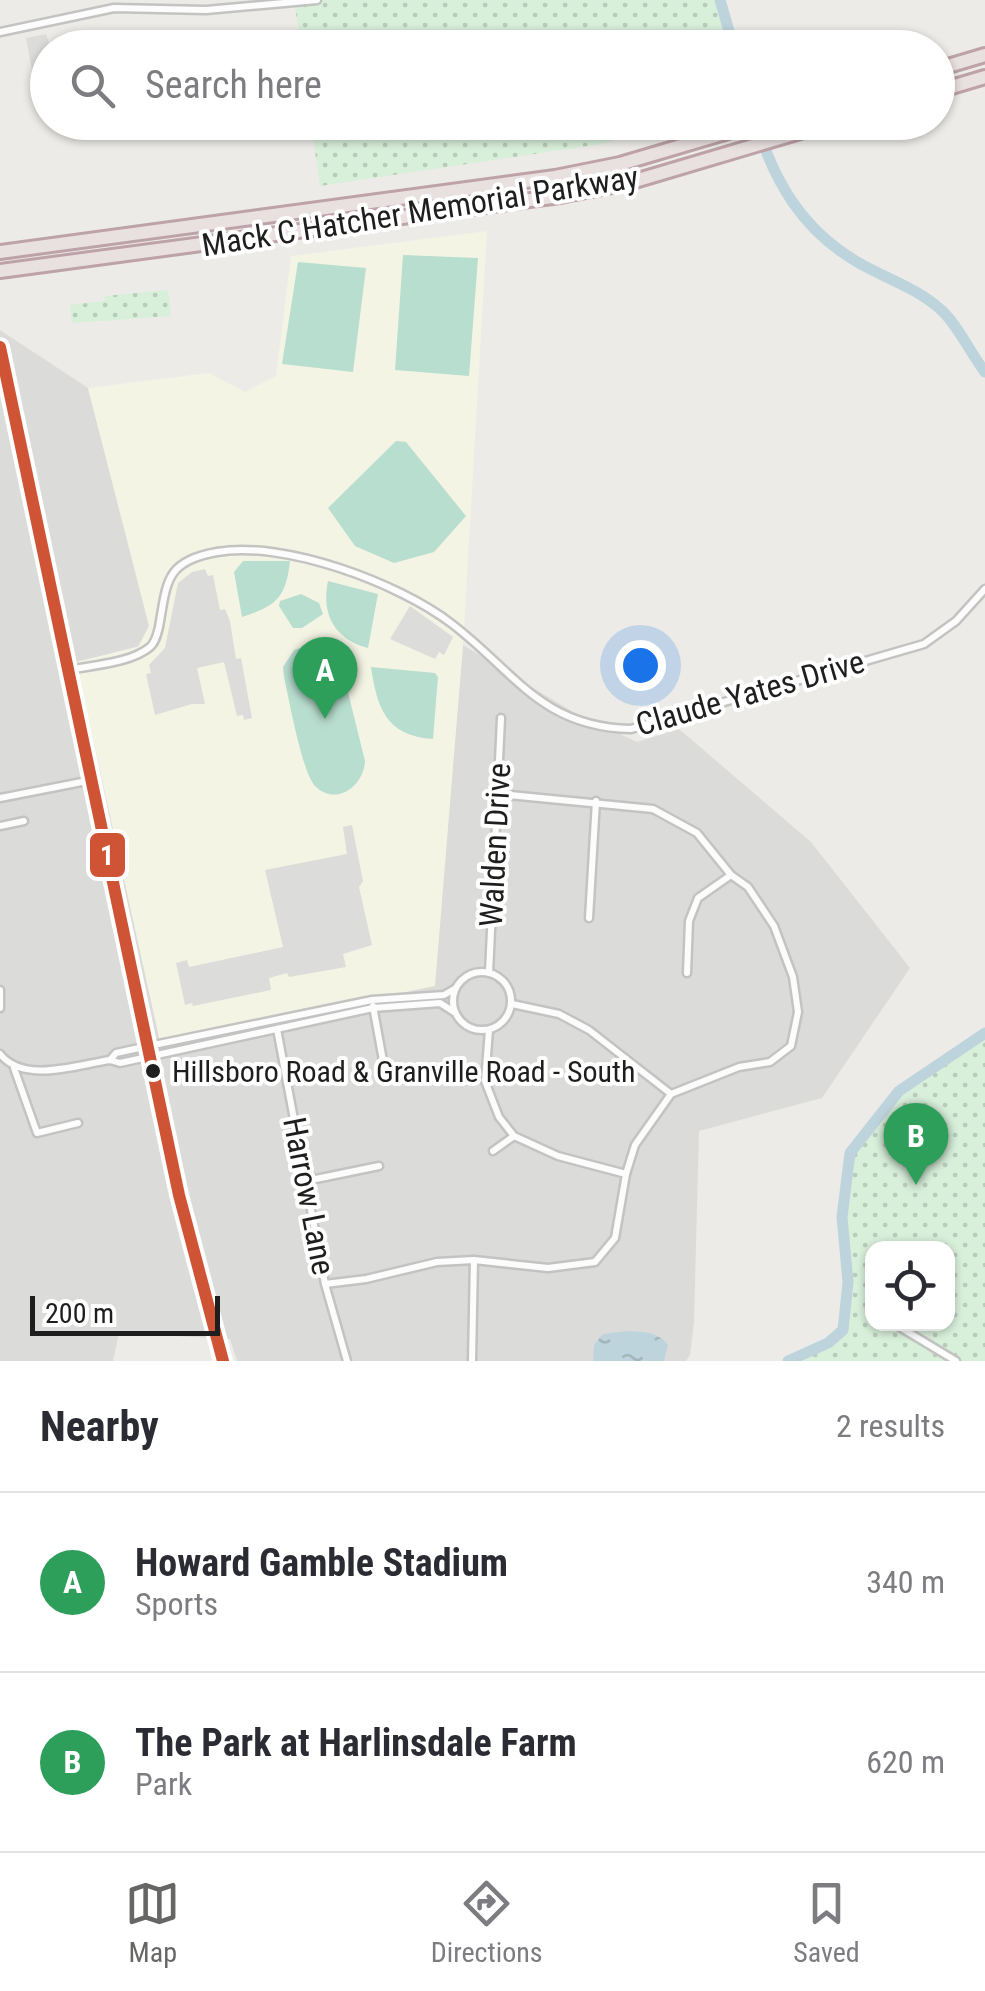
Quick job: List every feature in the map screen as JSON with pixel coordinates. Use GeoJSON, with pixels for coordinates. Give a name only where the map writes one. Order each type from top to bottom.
{"type":"FeatureCollection","features":[{"type":"Feature","properties":{"kind":"highway"},"geometry":{"type":"LineString","coordinates":[[955,64],[985,55]]}},
{"type":"Feature","properties":{"kind":"highway"},"geometry":{"type":"LineString","coordinates":[[955,86],[985,76]]}},
{"type":"Feature","properties":{"kind":"highway","name":"Mack C Hatcher Memorial Parkway"},"geometry":{"type":"LineString","coordinates":[[0,252],[555,177],[620,164],[703,140]]}},
{"type":"Feature","properties":{"kind":"highway","name":"Mack C Hatcher Memorial Parkway"},"geometry":{"type":"LineString","coordinates":[[0,271],[560,196],[628,183],[777,140]]}},
{"type":"Feature","properties":{"kind":"main road"},"geometry":{"type":"LineString","coordinates":[[0,347],[180,1195],[223,1361]]}},
{"type":"Feature","properties":{"kind":"street"},"geometry":{"type":"LineString","coordinates":[[0,32],[114,8],[206,10],[317,0]]}},
{"type":"Feature","properties":{"kind":"street","name":"Claude Yates Drive"},"geometry":{"type":"LineString","coordinates":[[70,670],[148,649],[158,631],[166,583],[176,568],[189,559],[218,552],[266,549],[406,592],[454,625],[542,702],[596,726],[631,729],[924,644],[956,621],[985,589]]}},
{"type":"Feature","properties":{"kind":"street","name":"Walden Drive"},"geometry":{"type":"LineString","coordinates":[[489,973],[500,718]]}},
{"type":"Feature","properties":{"kind":"street"},"geometry":{"type":"LineString","coordinates":[[0,798],[92,780]]}},
{"type":"Feature","properties":{"kind":"street"},"geometry":{"type":"LineString","coordinates":[[324,1284],[366,1280],[437,1262],[474,1260],[548,1268],[595,1262],[615,1238],[635,1145],[670,1094],[739,1067],[770,1062],[791,1046],[798,1012],[774,926],[748,887],[731,876],[697,834],[652,810],[596,801],[499,794]]}},
{"type":"Feature","properties":{"kind":"street"},"geometry":{"type":"LineString","coordinates":[[589,918],[596,801]]}},
{"type":"Feature","properties":{"kind":"street"},"geometry":{"type":"LineString","coordinates":[[0,826],[24,821]]}},
{"type":"Feature","properties":{"kind":"street"},"geometry":{"type":"LineString","coordinates":[[687,972],[689,922],[698,898],[731,876]]}},
{"type":"Feature","properties":{"kind":"street","name":"Walden Drive"},"geometry":{"type":"LineString","coordinates":[[373,1004],[444,995],[472,974],[489,973],[506,984],[512,1004]]}},
{"type":"Feature","properties":{"kind":"street"},"geometry":{"type":"LineString","coordinates":[[454,1012],[452,998],[456,988]]}},
{"type":"Feature","properties":{"kind":"street"},"geometry":{"type":"LineString","coordinates":[[0,990],[0,1008]]}},
{"type":"Feature","properties":{"kind":"street"},"geometry":{"type":"LineString","coordinates":[[0,1054],[14,1066],[32,1071],[110,1060],[116,1053],[151,1051],[373,1004],[440,1003],[472,1030],[490,1030],[506,1019],[512,1004],[559,1014],[589,1030],[670,1094]]}},
{"type":"Feature","properties":{"kind":"street"},"geometry":{"type":"LineString","coordinates":[[188,1043],[277,1029],[373,1004]]}},
{"type":"Feature","properties":{"kind":"street"},"geometry":{"type":"LineString","coordinates":[[373,1004],[384,1066]]}},
{"type":"Feature","properties":{"kind":"street","name":"Harrow Lane"},"geometry":{"type":"LineString","coordinates":[[277,1029],[324,1284],[348,1361]]}},
{"type":"Feature","properties":{"kind":"street"},"geometry":{"type":"LineString","coordinates":[[490,1030],[485,1081],[499,1116],[514,1136],[558,1156],[626,1174]]}},
{"type":"Feature","properties":{"kind":"street"},"geometry":{"type":"LineString","coordinates":[[14,1066],[38,1133],[78,1123]]}},
{"type":"Feature","properties":{"kind":"street"},"geometry":{"type":"LineString","coordinates":[[493,1151],[514,1136]]}},
{"type":"Feature","properties":{"kind":"street"},"geometry":{"type":"LineString","coordinates":[[306,1181],[379,1166]]}},
{"type":"Feature","properties":{"kind":"street"},"geometry":{"type":"LineString","coordinates":[[472,1361],[474,1260]]}},
{"type":"Feature","properties":{"kind":"street"},"geometry":{"type":"LineString","coordinates":[[906,1331],[956,1361]]}},
{"type":"Feature","properties":{"kind":"shaded area"},"geometry":{"type":"Polygon","coordinates":[[[487,231],[463,645],[435,986],[160,1042],[76,662],[138,647],[149,626],[88,388],[209,373],[245,392],[276,376],[291,256],[487,231]]]}},
{"type":"Feature","properties":{"kind":"shaded area"},"geometry":{"type":"Polygon","coordinates":[[[0,330],[88,388],[149,626],[139,646],[77,662],[434,986],[463,645],[573,712],[637,742],[679,729],[811,842],[910,968],[822,1098],[699,1131],[694,1322],[686,1361],[237,1361],[230,1339],[119,1333],[113,1361],[0,1361],[0,330]]]}},
{"type":"Feature","properties":{"kind":"shaded area"},"geometry":{"type":"Polygon","coordinates":[[[205,569],[208,576],[213,575],[220,610],[225,609],[230,621],[252,718],[244,720],[243,715],[237,716],[224,662],[197,668],[205,704],[155,715],[146,674],[151,673],[149,665],[165,648],[178,583],[192,572],[205,569]]]}},
{"type":"Feature","properties":{"kind":"shaded area"},"geometry":{"type":"Polygon","coordinates":[[[410,606],[453,637],[444,655],[439,652],[435,659],[390,639],[410,606]]]}},
{"type":"Feature","properties":{"kind":"shaded area"},"geometry":{"type":"Polygon","coordinates":[[[352,825],[363,881],[359,887],[372,945],[343,954],[346,967],[289,977],[287,973],[269,978],[271,990],[185,1005],[176,963],[187,960],[189,967],[283,947],[265,870],[347,854],[343,827],[352,825]]]}},
{"type":"Feature","properties":{"kind":"green space"},"geometry":{"type":"Polygon","coordinates":[[[294,0],[719,0],[727,30],[298,30],[294,0]]]}},
{"type":"Feature","properties":{"kind":"green space"},"geometry":{"type":"Polygon","coordinates":[[[313,140],[615,140],[601,144],[320,186],[313,140]]]}},
{"type":"Feature","properties":{"kind":"green space"},"geometry":{"type":"Polygon","coordinates":[[[403,255],[478,258],[469,376],[395,370],[403,255]]]}},
{"type":"Feature","properties":{"kind":"green space"},"geometry":{"type":"Polygon","coordinates":[[[298,262],[366,268],[353,372],[282,364],[298,262]]]}},
{"type":"Feature","properties":{"kind":"green space"},"geometry":{"type":"Polygon","coordinates":[[[168,290],[171,316],[72,323],[70,305],[104,301],[105,296],[168,290]]]}},
{"type":"Feature","properties":{"kind":"green space"},"geometry":{"type":"Polygon","coordinates":[[[396,441],[406,442],[466,516],[434,552],[394,563],[355,546],[328,508],[396,441]]]}},
{"type":"Feature","properties":{"kind":"green space"},"geometry":{"type":"Polygon","coordinates":[[[243,561],[290,561],[286,584],[277,599],[242,617],[234,572],[243,561]]]}},
{"type":"Feature","properties":{"kind":"green space"},"geometry":{"type":"Polygon","coordinates":[[[328,581],[378,594],[368,648],[346,638],[333,624],[327,604],[328,581]]]}},
{"type":"Feature","properties":{"kind":"green space"},"geometry":{"type":"Polygon","coordinates":[[[301,594],[319,603],[323,614],[302,628],[293,628],[279,606],[280,601],[301,594]]]}},
{"type":"Feature","properties":{"kind":"green space"},"geometry":{"type":"Polygon","coordinates":[[[315,643],[332,650],[340,660],[365,761],[360,778],[340,794],[323,792],[310,778],[284,677],[283,667],[294,650],[315,643]]]}},
{"type":"Feature","properties":{"kind":"green space"},"geometry":{"type":"Polygon","coordinates":[[[371,667],[435,673],[438,677],[433,739],[417,737],[394,726],[381,707],[371,667]]]}},
{"type":"Feature","properties":{"kind":"green space"},"geometry":{"type":"Polygon","coordinates":[[[985,1033],[985,1361],[788,1361],[828,1343],[843,1329],[848,1282],[842,1217],[850,1153],[899,1091],[985,1033]]]}},
{"type":"Feature","properties":{"kind":"water"},"geometry":{"type":"Polygon","coordinates":[[[649,1333],[663,1340],[668,1345],[664,1361],[593,1361],[594,1345],[603,1334],[649,1333]]]}},
{"type":"Feature","properties":{"kind":"waterway"},"geometry":{"type":"LineString","coordinates":[[720,0],[729,30]]}},
{"type":"Feature","properties":{"kind":"waterway"},"geometry":{"type":"LineString","coordinates":[[762,140],[793,203],[822,236],[859,263],[940,309],[985,372]]}},
{"type":"Feature","properties":{"kind":"waterway"},"geometry":{"type":"LineString","coordinates":[[788,1361],[828,1343],[843,1330],[848,1282],[842,1217],[850,1153],[899,1091],[985,1033]]}},
{"type":"Feature","properties":{"kind":"transit line","name":"1"},"geometry":{"type":"LineString","coordinates":[[0,347],[179,1195],[223,1361]]}},
{"type":"Feature","properties":{"kind":"place","name":"Howard Gamble Stadium"},"geometry":{"type":"Point","coordinates":[325,719]}},
{"type":"Feature","properties":{"kind":"place","name":"Hillsboro Road & Granville Road - South"},"geometry":{"type":"Point","coordinates":[153,1071]}},
{"type":"Feature","properties":{"kind":"place","name":"The Park at Harlinsdale Farm"},"geometry":{"type":"Point","coordinates":[916,1185]}}]}
